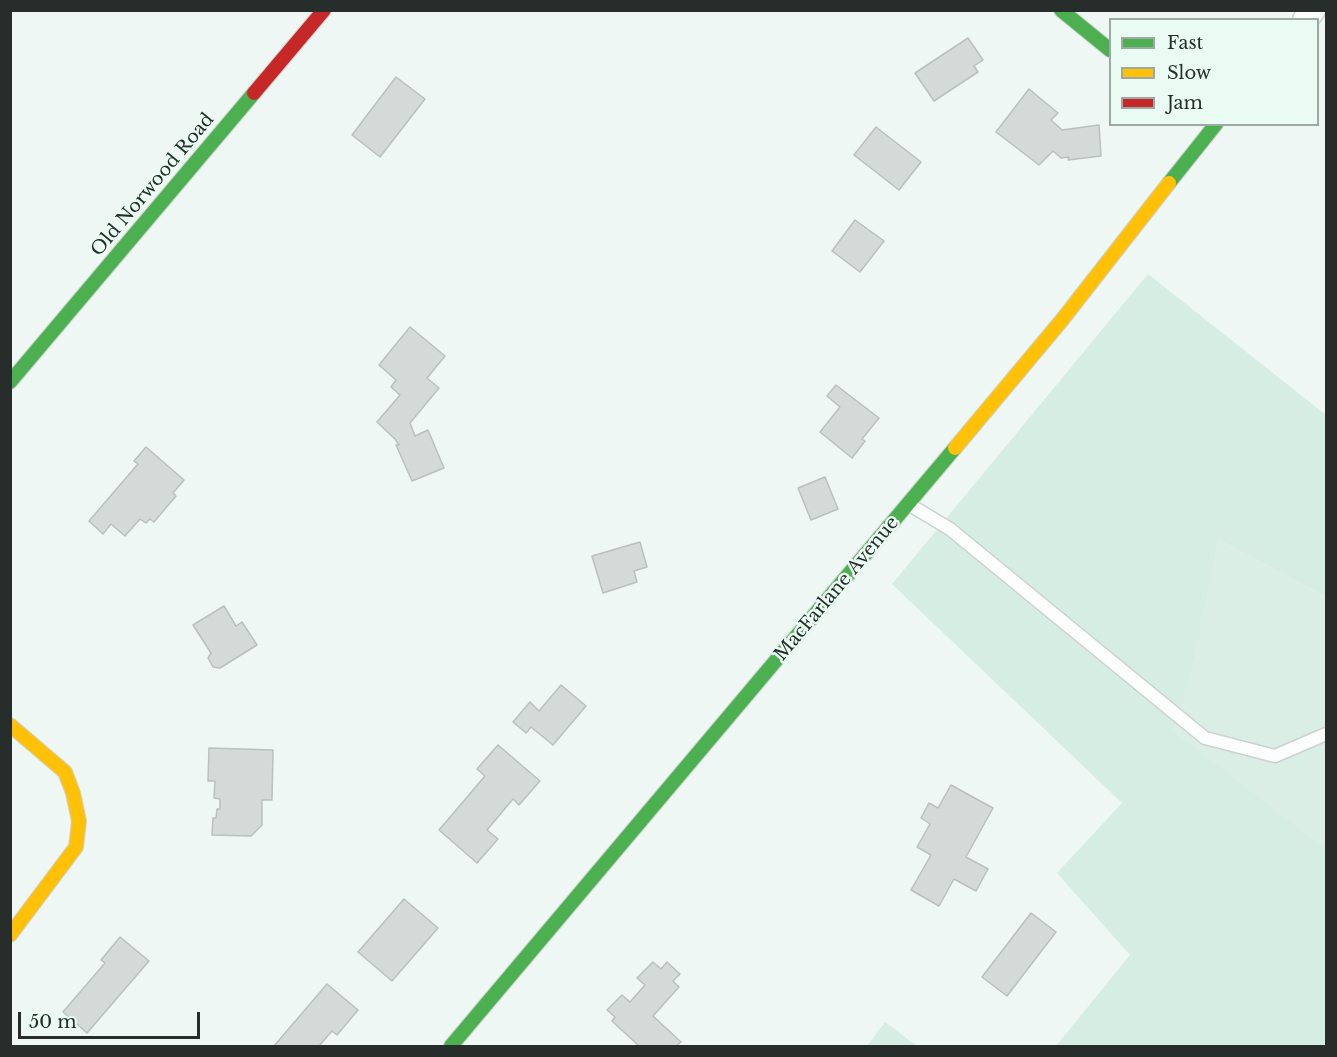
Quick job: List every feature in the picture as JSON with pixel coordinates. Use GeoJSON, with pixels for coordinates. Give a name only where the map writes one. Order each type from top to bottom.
{"type":"FeatureCollection","features":[{"type":"Feature","properties":{"kind":"street","name":"Old Norwood Road"},"geometry":{"type":"LineString","coordinates":[[10,382],[324,10]]}},
{"type":"Feature","properties":{"kind":"street"},"geometry":{"type":"LineString","coordinates":[[1061,10],[1109,49]]}},
{"type":"Feature","properties":{"kind":"street","name":"MacFarlane Avenue"},"geometry":{"type":"LineString","coordinates":[[451,1047],[1062,320],[1209,127]]}},
{"type":"Feature","properties":{"kind":"street"},"geometry":{"type":"LineString","coordinates":[[10,725],[65,772],[73,793],[79,821],[76,847],[10,935]]}},
{"type":"Feature","properties":{"kind":"lane"},"geometry":{"type":"LineString","coordinates":[[909,504],[950,529],[1206,738],[1275,756],[1326,734]]}},
{"type":"Feature","properties":{"kind":"shaded area"},"geometry":{"type":"Polygon","coordinates":[[[1219,540],[1326,597],[1326,848],[1172,731],[1194,657],[1219,540]]]}},
{"type":"Feature","properties":{"kind":"green space"},"geometry":{"type":"Polygon","coordinates":[[[1148,274],[1326,415],[1326,597],[1219,540],[1194,658],[1173,731],[1326,848],[1326,1046],[1056,1046],[1130,955],[1057,873],[1122,803],[892,584],[1148,274]]]}},
{"type":"Feature","properties":{"kind":"green space"},"geometry":{"type":"Polygon","coordinates":[[[885,1022],[917,1046],[867,1046],[885,1022]]]}},
{"type":"Feature","properties":{"kind":"building"},"geometry":{"type":"Polygon","coordinates":[[[968,38],[983,60],[974,66],[978,72],[934,101],[915,73],[968,38]]]}},
{"type":"Feature","properties":{"kind":"building"},"geometry":{"type":"Polygon","coordinates":[[[396,77],[425,99],[380,157],[352,135],[396,77]]]}},
{"type":"Feature","properties":{"kind":"building"},"geometry":{"type":"Polygon","coordinates":[[[1029,89],[1058,113],[1051,120],[1062,130],[1099,125],[1101,156],[1068,160],[1069,157],[1061,158],[1053,151],[1039,165],[996,132],[1029,89]]]}},
{"type":"Feature","properties":{"kind":"building"},"geometry":{"type":"Polygon","coordinates":[[[876,127],[921,162],[899,190],[854,155],[876,127]]]}},
{"type":"Feature","properties":{"kind":"building"},"geometry":{"type":"Polygon","coordinates":[[[855,220],[884,241],[860,272],[832,251],[855,220]]]}},
{"type":"Feature","properties":{"kind":"building"},"geometry":{"type":"Polygon","coordinates":[[[410,327],[445,356],[427,378],[439,388],[410,423],[415,436],[428,430],[444,468],[412,481],[396,445],[399,445],[377,422],[400,395],[391,387],[396,380],[379,365],[410,327]]]}},
{"type":"Feature","properties":{"kind":"building"},"geometry":{"type":"Polygon","coordinates":[[[836,385],[879,418],[862,439],[865,441],[852,458],[820,432],[840,407],[827,396],[836,385]]]}},
{"type":"Feature","properties":{"kind":"building"},"geometry":{"type":"Polygon","coordinates":[[[146,447],[184,480],[173,493],[176,496],[154,522],[150,519],[146,523],[140,519],[125,536],[111,524],[103,534],[89,521],[138,464],[134,461],[146,447]]]}},
{"type":"Feature","properties":{"kind":"building"},"geometry":{"type":"Polygon","coordinates":[[[825,477],[838,509],[811,520],[798,488],[825,477]]]}},
{"type":"Feature","properties":{"kind":"building"},"geometry":{"type":"Polygon","coordinates":[[[640,542],[647,567],[634,571],[637,582],[603,593],[592,556],[640,542]]]}},
{"type":"Feature","properties":{"kind":"building"},"geometry":{"type":"Polygon","coordinates":[[[224,606],[236,626],[242,622],[257,645],[220,668],[213,667],[208,658],[211,653],[193,625],[224,606]]]}},
{"type":"Feature","properties":{"kind":"building"},"geometry":{"type":"Polygon","coordinates":[[[561,685],[586,706],[553,745],[531,727],[526,733],[513,722],[530,702],[539,711],[561,685]]]}},
{"type":"Feature","properties":{"kind":"building"},"geometry":{"type":"Polygon","coordinates":[[[498,745],[540,781],[519,805],[513,799],[487,830],[498,839],[477,863],[439,830],[485,776],[477,769],[498,745]]]}},
{"type":"Feature","properties":{"kind":"building"},"geometry":{"type":"Polygon","coordinates":[[[209,748],[273,750],[272,800],[262,800],[262,825],[251,836],[212,835],[213,818],[216,818],[217,809],[220,809],[220,799],[214,798],[215,781],[208,781],[209,748]]]}},
{"type":"Feature","properties":{"kind":"building"},"geometry":{"type":"Polygon","coordinates":[[[951,785],[993,808],[966,857],[988,869],[976,891],[954,879],[939,906],[911,890],[931,855],[917,847],[930,824],[921,818],[929,803],[938,808],[951,785]]]}},
{"type":"Feature","properties":{"kind":"building"},"geometry":{"type":"Polygon","coordinates":[[[404,899],[438,928],[392,981],[358,952],[404,899]]]}},
{"type":"Feature","properties":{"kind":"building"},"geometry":{"type":"Polygon","coordinates":[[[1031,913],[1056,932],[1007,996],[982,977],[1031,913]]]}},
{"type":"Feature","properties":{"kind":"building"},"geometry":{"type":"Polygon","coordinates":[[[120,937],[149,961],[87,1033],[63,1012],[105,963],[101,960],[120,937]]]}},
{"type":"Feature","properties":{"kind":"building"},"geometry":{"type":"Polygon","coordinates":[[[653,962],[661,969],[667,962],[680,974],[673,981],[679,987],[653,1016],[681,1042],[676,1046],[639,1046],[612,1021],[615,1017],[607,1010],[622,995],[630,1002],[645,985],[637,978],[653,962]]]}},
{"type":"Feature","properties":{"kind":"building"},"geometry":{"type":"Polygon","coordinates":[[[327,984],[358,1010],[337,1035],[332,1031],[319,1046],[274,1046],[327,984]]]}},
{"type":"Feature","properties":{"kind":"traffic: fast"},"geometry":{"type":"LineString","coordinates":[[1061,10],[1109,49]]}},
{"type":"Feature","properties":{"kind":"traffic: fast"},"geometry":{"type":"LineString","coordinates":[[10,382],[254,93]]}},
{"type":"Feature","properties":{"kind":"traffic: fast"},"geometry":{"type":"LineString","coordinates":[[1169,183],[1214,126]]}},
{"type":"Feature","properties":{"kind":"traffic: fast"},"geometry":{"type":"LineString","coordinates":[[451,1046],[955,448]]}},
{"type":"Feature","properties":{"kind":"traffic: slow"},"geometry":{"type":"LineString","coordinates":[[955,448],[1062,320],[1169,183]]}},
{"type":"Feature","properties":{"kind":"traffic: slow"},"geometry":{"type":"LineString","coordinates":[[10,725],[65,772],[73,793],[79,821],[76,847],[10,935]]}},
{"type":"Feature","properties":{"kind":"traffic: jam"},"geometry":{"type":"LineString","coordinates":[[254,93],[324,10]]}}]}
